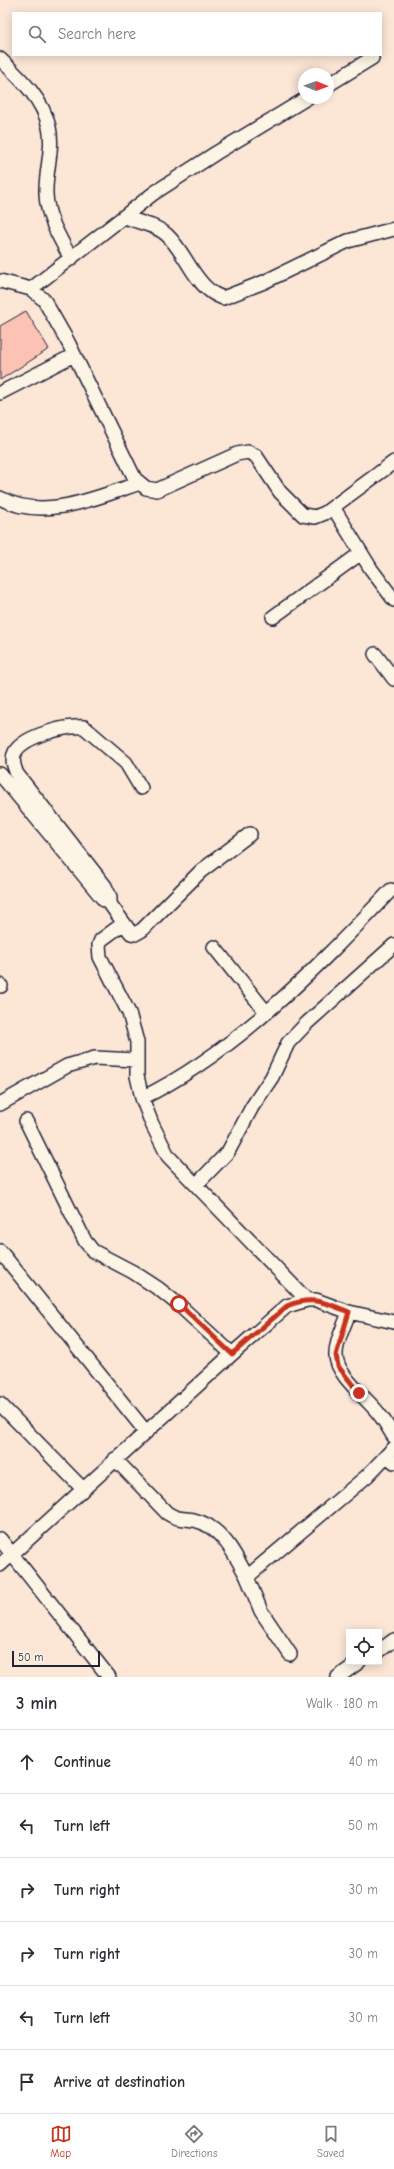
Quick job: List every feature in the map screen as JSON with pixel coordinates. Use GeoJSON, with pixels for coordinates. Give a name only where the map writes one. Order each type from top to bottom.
{"type":"FeatureCollection","features":[{"type":"Feature","properties":{"kind":"street"},"geometry":{"type":"LineString","coordinates":[[334,81],[372,58]]}},
{"type":"Feature","properties":{"kind":"street"},"geometry":{"type":"LineString","coordinates":[[0,59],[26,84],[37,101],[49,127],[50,147],[46,194],[49,213],[57,233],[71,258]]}},
{"type":"Feature","properties":{"kind":"street"},"geometry":{"type":"LineString","coordinates":[[31,289],[154,193],[298,103]]}},
{"type":"Feature","properties":{"kind":"street"},"geometry":{"type":"LineString","coordinates":[[124,217],[158,229],[167,235],[185,255],[201,282],[209,291],[223,298],[264,282],[348,241],[394,229]]}},
{"type":"Feature","properties":{"kind":"street"},"geometry":{"type":"LineString","coordinates":[[0,281],[31,289],[44,300],[74,355],[135,479],[146,488],[158,490],[231,457],[248,452],[256,456],[280,492],[303,515],[314,517],[325,513],[394,462]]}},
{"type":"Feature","properties":{"kind":"street"},"geometry":{"type":"LineString","coordinates":[[0,393],[74,355]]}},
{"type":"Feature","properties":{"kind":"street"},"geometry":{"type":"LineString","coordinates":[[0,498],[11,504],[35,508],[65,505],[140,483]]}},
{"type":"Feature","properties":{"kind":"street"},"geometry":{"type":"LineString","coordinates":[[333,507],[361,553],[394,600]]}},
{"type":"Feature","properties":{"kind":"street"},"geometry":{"type":"LineString","coordinates":[[273,618],[361,553]]}},
{"type":"Feature","properties":{"kind":"street"},"geometry":{"type":"LineString","coordinates":[[375,654],[394,679]]}},
{"type":"Feature","properties":{"kind":"street"},"geometry":{"type":"LineString","coordinates":[[110,904],[110,897],[105,886],[17,774],[13,764],[15,753],[21,745],[33,738],[68,727],[84,727],[126,764],[141,788]]}},
{"type":"Feature","properties":{"kind":"street"},"geometry":{"type":"LineString","coordinates":[[0,774],[104,900],[110,904],[131,933],[138,934],[201,871],[250,834]]}},
{"type":"Feature","properties":{"kind":"street"},"geometry":{"type":"LineString","coordinates":[[142,1098],[198,1066],[238,1037],[344,939],[391,890]]}},
{"type":"Feature","properties":{"kind":"street"},"geometry":{"type":"LineString","coordinates":[[124,923],[101,940],[99,950],[104,964],[129,1013],[137,1042],[136,1060],[142,1098],[168,1156],[308,1300]]}},
{"type":"Feature","properties":{"kind":"street"},"geometry":{"type":"LineString","coordinates":[[196,1184],[228,1152],[252,1107],[272,1077],[288,1043],[307,1023],[394,945]]}},
{"type":"Feature","properties":{"kind":"street"},"geometry":{"type":"LineString","coordinates":[[214,947],[266,1012]]}},
{"type":"Feature","properties":{"kind":"street"},"geometry":{"type":"LineString","coordinates":[[0,1104],[67,1066],[95,1058],[136,1060]]}},
{"type":"Feature","properties":{"kind":"street"},"geometry":{"type":"LineString","coordinates":[[26,1121],[85,1241],[92,1251],[133,1272],[159,1289],[179,1304],[232,1354]]}},
{"type":"Feature","properties":{"kind":"street"},"geometry":{"type":"LineString","coordinates":[[0,1251],[146,1432]]}},
{"type":"Feature","properties":{"kind":"street"},"geometry":{"type":"LineString","coordinates":[[0,1565],[115,1459],[287,1306],[308,1300],[323,1302],[349,1312],[394,1322]]}},
{"type":"Feature","properties":{"kind":"street"},"geometry":{"type":"LineString","coordinates":[[349,1312],[337,1346],[336,1355],[338,1366],[359,1393],[380,1414],[394,1437]]}},
{"type":"Feature","properties":{"kind":"street"},"geometry":{"type":"LineString","coordinates":[[0,1404],[83,1489]]}},
{"type":"Feature","properties":{"kind":"street"},"geometry":{"type":"LineString","coordinates":[[248,1577],[392,1455]]}},
{"type":"Feature","properties":{"kind":"street"},"geometry":{"type":"LineString","coordinates":[[115,1459],[168,1513],[177,1519],[194,1520],[208,1526],[222,1536],[248,1577],[261,1611],[290,1654]]}},
{"type":"Feature","properties":{"kind":"street"},"geometry":{"type":"LineString","coordinates":[[0,1539],[13,1553],[109,1677]]}},
{"type":"Feature","properties":{"kind":"street"},"geometry":{"type":"LineString","coordinates":[[382,1649],[394,1640]]}},
{"type":"Feature","properties":{"kind":"street"},"geometry":{"type":"LineString","coordinates":[[338,1677],[355,1665]]}},
{"type":"Feature","properties":{"kind":"building"},"geometry":{"type":"Polygon","coordinates":[[[26,311],[49,349],[0,380],[0,326],[26,311]]]}},
{"type":"Feature","properties":{"kind":"route"},"geometry":{"type":"LineString","coordinates":[[179,1304],[232,1354],[287,1306],[297,1302],[316,1300],[349,1312],[337,1346],[336,1355],[338,1366],[359,1393]]}}]}
